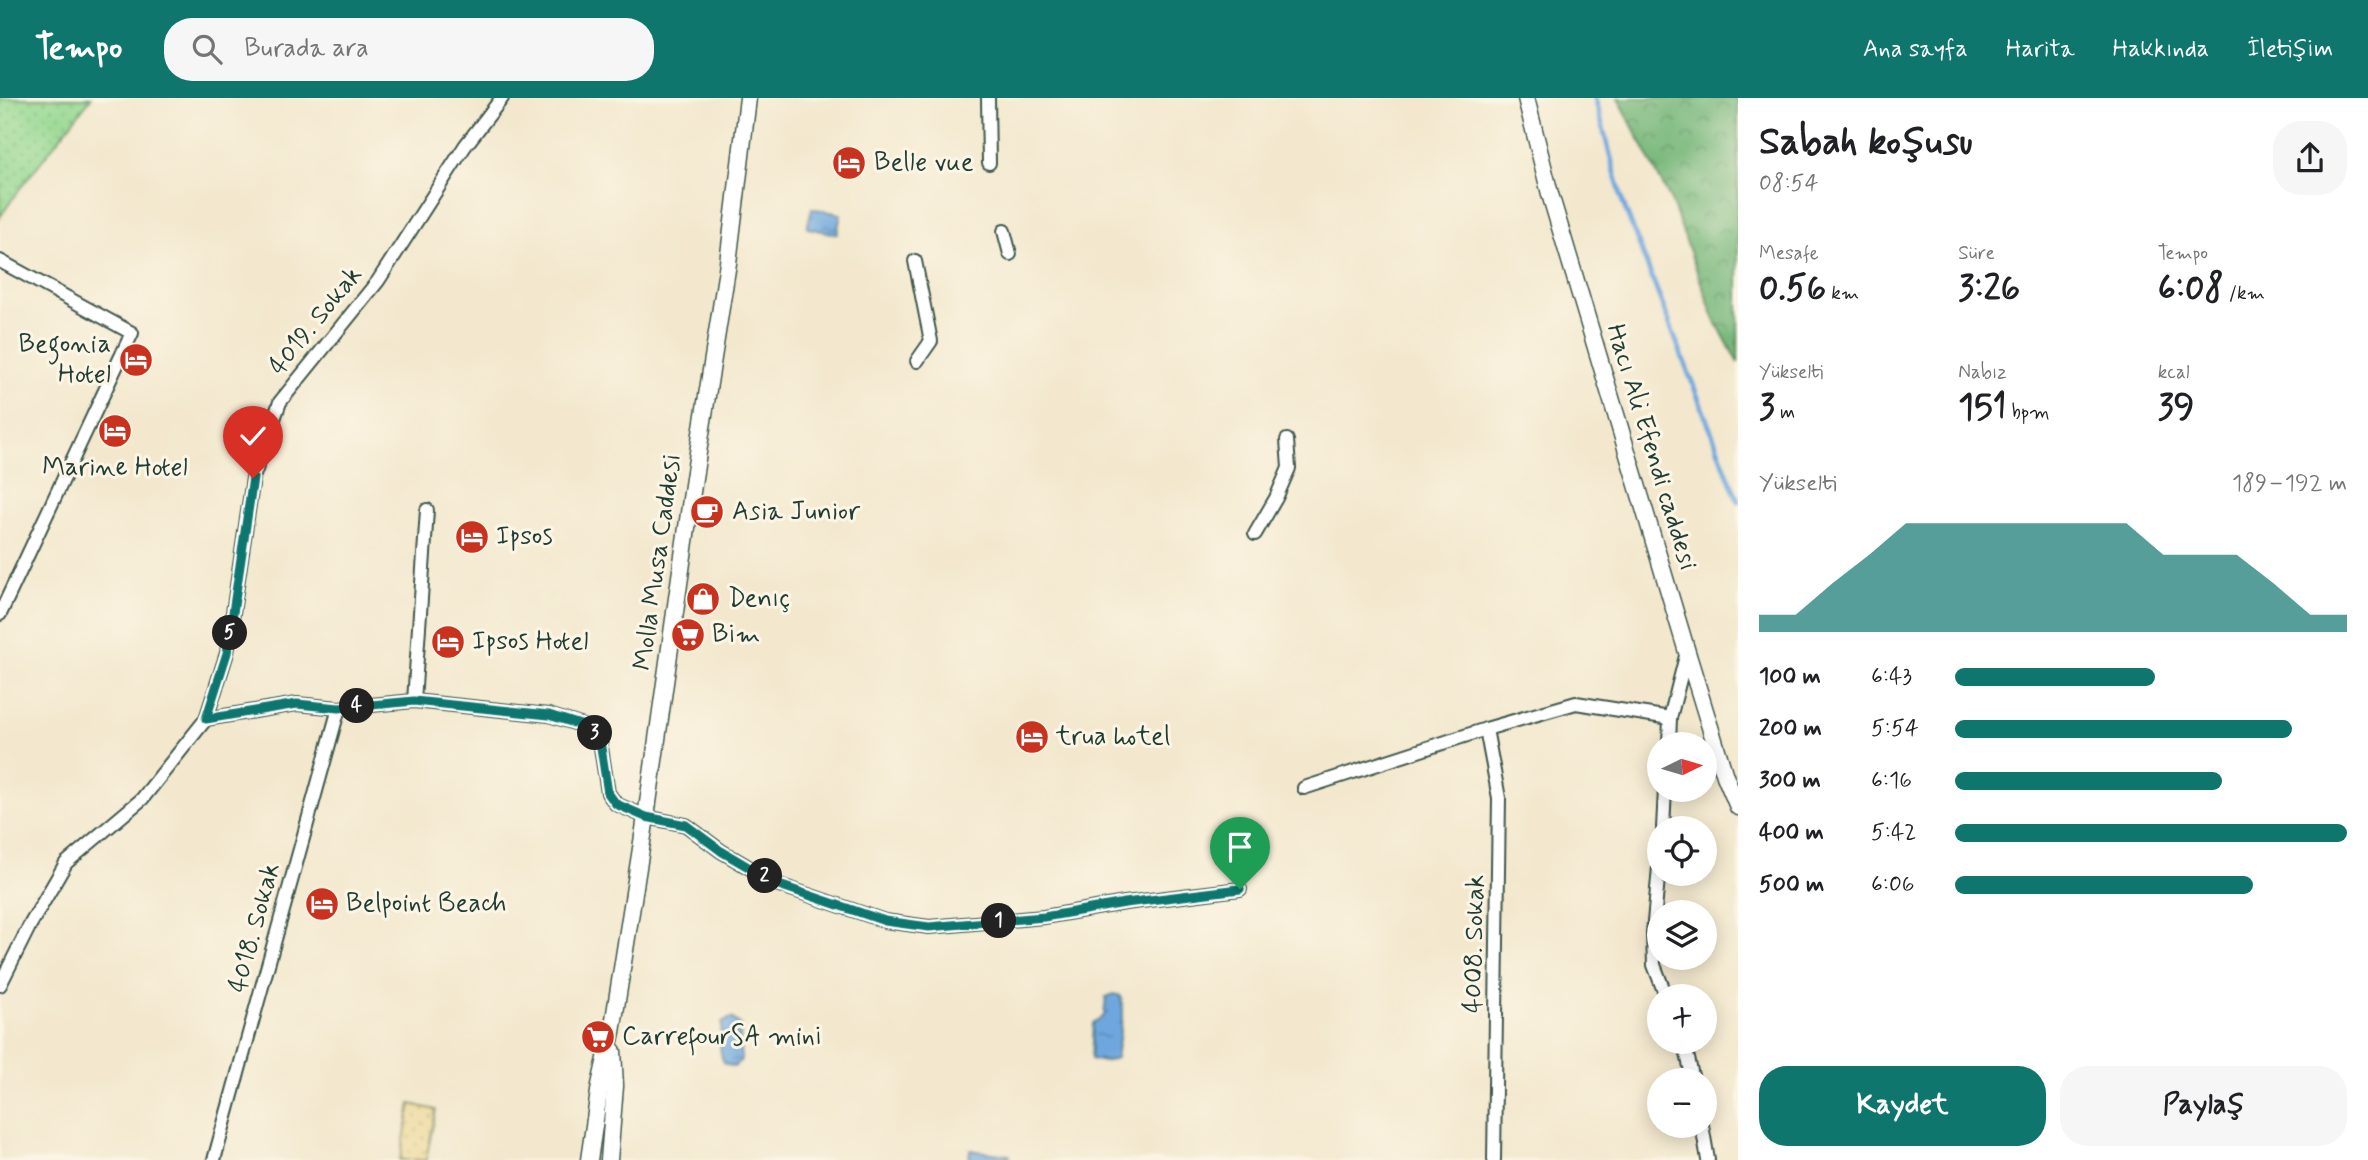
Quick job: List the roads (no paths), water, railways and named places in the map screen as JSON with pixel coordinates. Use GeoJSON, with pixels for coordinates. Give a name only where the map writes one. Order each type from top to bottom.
{"type":"FeatureCollection","features":[{"type":"Feature","properties":{"kind":"street","name":"4019. Sokak"},"geometry":{"type":"LineString","coordinates":[[0,985],[30,925],[66,863],[142,799],[206,719],[227,653],[253,478],[280,402],[378,282],[465,146],[502,98]]}},
{"type":"Feature","properties":{"kind":"street","name":"Molla Musa Caddesi"},"geometry":{"type":"LineString","coordinates":[[612,1032],[728,263],[748,98]]}},
{"type":"Feature","properties":{"kind":"street"},"geometry":{"type":"LineString","coordinates":[[988,98],[989,163]]}},
{"type":"Feature","properties":{"kind":"street","name":"Hacı Ali Efendi caddesi"},"geometry":{"type":"LineString","coordinates":[[1525,98],[1550,194],[1687,652],[1725,776],[1738,807]]}},
{"type":"Feature","properties":{"kind":"street"},"geometry":{"type":"LineString","coordinates":[[1004,231],[1010,254]]}},
{"type":"Feature","properties":{"kind":"street"},"geometry":{"type":"LineString","coordinates":[[0,261],[132,333],[0,614]]}},
{"type":"Feature","properties":{"kind":"street"},"geometry":{"type":"LineString","coordinates":[[915,261],[931,341],[916,361]]}},
{"type":"Feature","properties":{"kind":"street"},"geometry":{"type":"LineString","coordinates":[[1255,534],[1276,498],[1289,468],[1287,440]]}},
{"type":"Feature","properties":{"kind":"street"},"geometry":{"type":"LineString","coordinates":[[414,701],[427,510]]}},
{"type":"Feature","properties":{"kind":"street"},"geometry":{"type":"LineString","coordinates":[[1669,732],[1670,718],[1687,652]]}},
{"type":"Feature","properties":{"kind":"street"},"geometry":{"type":"LineString","coordinates":[[206,719],[297,704],[339,708],[414,701],[549,715],[593,729],[600,741],[608,793],[616,804],[646,817],[686,825],[721,851],[779,885],[885,921],[929,927],[1044,917],[1125,903],[1240,889]]}},
{"type":"Feature","properties":{"kind":"street"},"geometry":{"type":"LineString","coordinates":[[1304,788],[1576,703],[1670,718]]}},
{"type":"Feature","properties":{"kind":"street","name":"4018. Sokak"},"geometry":{"type":"LineString","coordinates":[[215,1160],[339,708]]}},
{"type":"Feature","properties":{"kind":"street","name":"4008. Sokak"},"geometry":{"type":"LineString","coordinates":[[1486,729],[1499,799],[1494,1160]]}},
{"type":"Feature","properties":{"kind":"street"},"geometry":{"type":"LineString","coordinates":[[1657,886],[1653,933],[1654,965],[1661,984]]}},
{"type":"Feature","properties":{"kind":"street"},"geometry":{"type":"LineString","coordinates":[[589,1160],[600,1085],[612,1032]]}},
{"type":"Feature","properties":{"kind":"street"},"geometry":{"type":"LineString","coordinates":[[609,1160],[615,1086],[612,1032]]}},
{"type":"Feature","properties":{"kind":"street"},"geometry":{"type":"LineString","coordinates":[[1704,1138],[1708,1160]]}},
{"type":"Feature","properties":{"kind":"water"},"geometry":{"type":"Polygon","coordinates":[[[812,208],[841,214],[837,234],[807,228],[812,208]]]}},
{"type":"Feature","properties":{"kind":"water"},"geometry":{"type":"Polygon","coordinates":[[[1114,994],[1121,996],[1123,1012],[1116,1058],[1104,1062],[1091,1059],[1093,1023],[1104,1016],[1106,997],[1114,994]]]}},
{"type":"Feature","properties":{"kind":"water"},"geometry":{"type":"Polygon","coordinates":[[[732,1018],[740,1025],[741,1060],[734,1067],[723,1063],[720,1048],[722,1022],[732,1018]]]}},
{"type":"Feature","properties":{"kind":"water"},"geometry":{"type":"Polygon","coordinates":[[[970,1150],[1010,1155],[1009,1160],[969,1160],[970,1150]]]}},
{"type":"Feature","properties":{"kind":"waterway"},"geometry":{"type":"LineString","coordinates":[[1595,98],[1623,203],[1738,501]]}},
{"type":"Feature","properties":{"kind":"place","name":"Belle vue"},"geometry":{"type":"Point","coordinates":[849,163]}},
{"type":"Feature","properties":{"kind":"place","name":"Begonia Hotel"},"geometry":{"type":"Point","coordinates":[136,360]}},
{"type":"Feature","properties":{"kind":"place","name":"Marine Hotel"},"geometry":{"type":"Point","coordinates":[115,431]}},
{"type":"Feature","properties":{"kind":"place","name":"Asia Junior"},"geometry":{"type":"Point","coordinates":[707,512]}},
{"type":"Feature","properties":{"kind":"place","name":"Ipsos"},"geometry":{"type":"Point","coordinates":[472,537]}},
{"type":"Feature","properties":{"kind":"place","name":"Denıç"},"geometry":{"type":"Point","coordinates":[703,599]}},
{"type":"Feature","properties":{"kind":"place","name":"Bim"},"geometry":{"type":"Point","coordinates":[688,635]}},
{"type":"Feature","properties":{"kind":"place","name":"Ipsos Hotel"},"geometry":{"type":"Point","coordinates":[448,642]}},
{"type":"Feature","properties":{"kind":"place","name":"trua hotel"},"geometry":{"type":"Point","coordinates":[1032,737]}},
{"type":"Feature","properties":{"kind":"place","name":"Belpoint Beach"},"geometry":{"type":"Point","coordinates":[322,904]}},
{"type":"Feature","properties":{"kind":"place","name":"CarrefourSA mini"},"geometry":{"type":"Point","coordinates":[598,1037]}}]}
